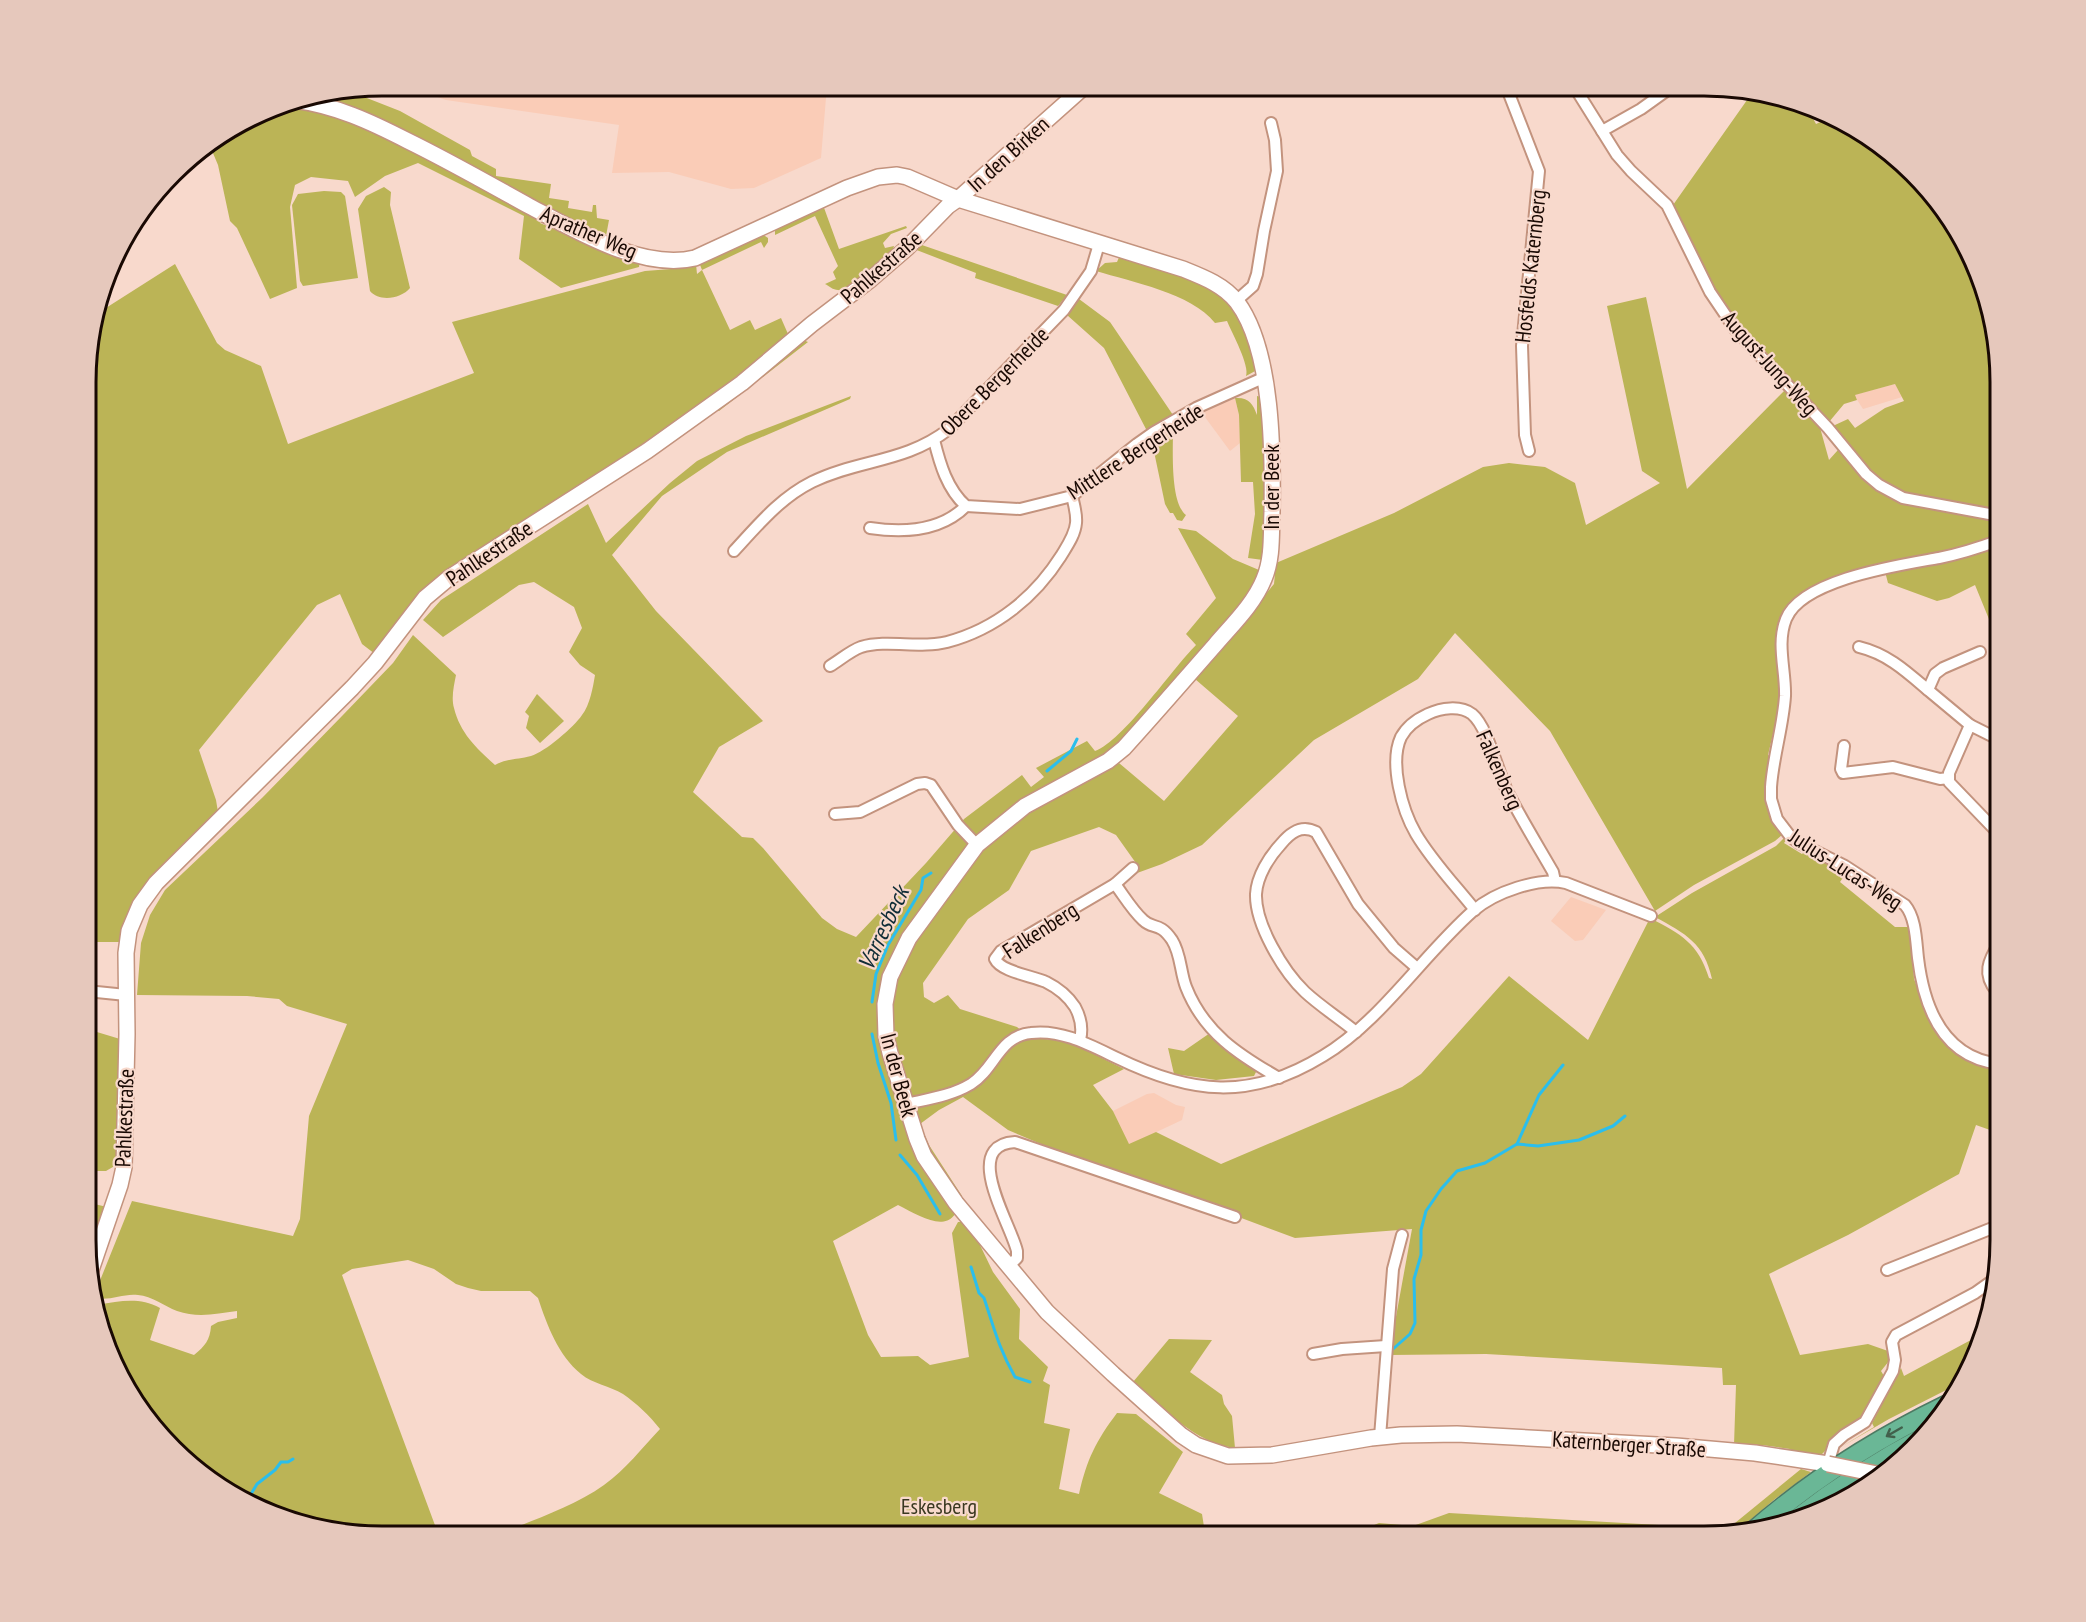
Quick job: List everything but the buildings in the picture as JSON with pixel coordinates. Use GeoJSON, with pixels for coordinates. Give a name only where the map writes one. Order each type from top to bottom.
{"type":"FeatureCollection","features":[{"type":"Feature","properties":{"kind":"highway"},"geometry":{"type":"LineString","coordinates":[[1767,1519],[1785,1503],[1824,1476],[1903,1427],[1933,1412]]}},
{"type":"Feature","properties":{"kind":"highway"},"geometry":{"type":"LineString","coordinates":[[1821,1501],[1895,1453]]}},
{"type":"Feature","properties":{"kind":"street","name":"In den Birken"},"geometry":{"type":"LineString","coordinates":[[958,199],[1074,96]]}},
{"type":"Feature","properties":{"kind":"street","name":"Hosfelds Katernberg"},"geometry":{"type":"LineString","coordinates":[[1510,96],[1539,171],[1522,346],[1525,435],[1530,451]]}},
{"type":"Feature","properties":{"kind":"street","name":"August-Jung-Weg"},"geometry":{"type":"LineString","coordinates":[[1580,96],[1622,162],[1667,205],[1710,292],[1735,329],[1828,428],[1866,474],[1879,485],[1904,498],[1990,514]]}},
{"type":"Feature","properties":{"kind":"street"},"geometry":{"type":"LineString","coordinates":[[1602,131],[1641,110],[1660,96]]}},
{"type":"Feature","properties":{"kind":"street","name":"Aprather Weg"},"geometry":{"type":"LineString","coordinates":[[317,104],[369,121],[569,227],[623,250],[664,261],[680,262],[695,258],[847,188],[878,177],[897,175],[907,177],[958,199]]}},
{"type":"Feature","properties":{"kind":"street"},"geometry":{"type":"LineString","coordinates":[[1236,301],[1253,286],[1257,274],[1277,171],[1272,123]]}},
{"type":"Feature","properties":{"kind":"street","name":"In der Beek"},"geometry":{"type":"LineString","coordinates":[[958,199],[1184,269],[1206,278],[1236,301],[1245,315],[1256,346],[1270,416],[1272,451],[1271,553],[1264,579],[1257,593],[1229,629],[1124,748],[1108,761],[1025,806],[978,845],[909,938],[896,964],[887,990],[884,1018],[886,1036],[916,1139],[935,1174],[1008,1267],[1047,1312],[1181,1435],[1212,1452],[1237,1456]]}},
{"type":"Feature","properties":{"kind":"street","name":"Pahlkestraße"},"geometry":{"type":"LineString","coordinates":[[97,1253],[124,1167],[126,954],[129,931],[140,905],[156,883],[368,671],[425,598],[450,577],[647,451],[742,382],[871,279],[958,199]]}},
{"type":"Feature","properties":{"kind":"street","name":"Obere Bergerheide"},"geometry":{"type":"LineString","coordinates":[[734,551],[778,504],[796,490],[845,469],[915,450],[934,440],[962,416],[1064,310],[1090,271],[1100,244]]}},
{"type":"Feature","properties":{"kind":"street","name":"Mittlere Bergerheide"},"geometry":{"type":"LineString","coordinates":[[966,506],[1020,509],[1072,496],[1154,432],[1196,408],[1263,378]]}},
{"type":"Feature","properties":{"kind":"street"},"geometry":{"type":"LineString","coordinates":[[870,528],[889,531],[932,526],[958,514],[966,506],[953,491],[946,478],[934,440]]}},
{"type":"Feature","properties":{"kind":"street"},"geometry":{"type":"LineString","coordinates":[[830,666],[860,648],[874,645],[918,645],[948,641],[987,626],[1010,612],[1034,592],[1072,538],[1076,524],[1072,496]]}},
{"type":"Feature","properties":{"kind":"street","name":"Julius-Lucas-Weg"},"geometry":{"type":"LineString","coordinates":[[1990,543],[1941,558],[1890,567],[1849,578],[1817,592],[1792,609],[1786,618],[1781,635],[1785,697],[1771,787],[1772,803],[1779,822],[1790,836],[1898,898],[1908,908],[1915,930],[1922,986],[1936,1022],[1950,1042],[1975,1059],[1990,1062]]}},
{"type":"Feature","properties":{"kind":"street"},"geometry":{"type":"LineString","coordinates":[[1859,647],[1875,651],[1896,662],[1970,725],[1990,735]]}},
{"type":"Feature","properties":{"kind":"street"},"geometry":{"type":"LineString","coordinates":[[1928,690],[1935,674],[1943,668],[1980,652]]}},
{"type":"Feature","properties":{"kind":"street","name":"Falkenberg"},"geometry":{"type":"LineString","coordinates":[[1474,910],[1415,832],[1401,797],[1397,757],[1402,736],[1413,722],[1433,712],[1453,708],[1467,712],[1477,720],[1485,734],[1507,790],[1556,880]]}},
{"type":"Feature","properties":{"kind":"street"},"geometry":{"type":"LineString","coordinates":[[1970,725],[1949,773],[1949,782],[1990,825]]}},
{"type":"Feature","properties":{"kind":"street"},"geometry":{"type":"LineString","coordinates":[[1844,746],[1841,769],[1843,773],[1893,767],[1940,779],[1949,778]]}},
{"type":"Feature","properties":{"kind":"street"},"geometry":{"type":"LineString","coordinates":[[835,814],[860,812],[917,784],[925,783],[933,787],[958,825],[978,845]]}},
{"type":"Feature","properties":{"kind":"street"},"geometry":{"type":"LineString","coordinates":[[1356,1032],[1304,991],[1275,953],[1266,933],[1257,902],[1258,883],[1270,858],[1286,838],[1303,828],[1316,832],[1322,839],[1342,879],[1369,918],[1394,948],[1417,968]]}},
{"type":"Feature","properties":{"kind":"street","name":"Falkenberg"},"geometry":{"type":"LineString","coordinates":[[1080,1040],[1081,1022],[1066,996],[1048,983],[1000,966],[995,959],[1001,951],[1115,884],[1133,868]]}},
{"type":"Feature","properties":{"kind":"street"},"geometry":{"type":"LineString","coordinates":[[906,1104],[948,1095],[972,1083],[1001,1048],[1016,1036],[1032,1032],[1043,1032],[1080,1040],[1148,1073],[1186,1085],[1237,1087],[1279,1078],[1325,1055],[1356,1032],[1474,910],[1509,891],[1556,880],[1651,916]]}},
{"type":"Feature","properties":{"kind":"street"},"geometry":{"type":"LineString","coordinates":[[1115,884],[1144,922],[1162,927],[1176,947],[1182,977],[1191,999],[1214,1033],[1233,1051],[1279,1078]]}},
{"type":"Feature","properties":{"kind":"street"},"geometry":{"type":"LineString","coordinates":[[1990,962],[1988,978],[1990,981]]}},
{"type":"Feature","properties":{"kind":"street"},"geometry":{"type":"LineString","coordinates":[[96,992],[126,994]]}},
{"type":"Feature","properties":{"kind":"street"},"geometry":{"type":"LineString","coordinates":[[1008,1267],[1017,1258],[1017,1251],[993,1191],[990,1168],[992,1152],[996,1146],[1004,1143],[1015,1142],[1235,1217]]}},
{"type":"Feature","properties":{"kind":"street"},"geometry":{"type":"LineString","coordinates":[[1887,1270],[1990,1229]]}},
{"type":"Feature","properties":{"kind":"street"},"geometry":{"type":"LineString","coordinates":[[1380,1437],[1393,1269],[1402,1235]]}},
{"type":"Feature","properties":{"kind":"street"},"geometry":{"type":"LineString","coordinates":[[1824,1459],[1839,1438],[1862,1425],[1868,1417],[1893,1371],[1895,1360],[1892,1342],[1896,1335],[1987,1285]]}},
{"type":"Feature","properties":{"kind":"street"},"geometry":{"type":"LineString","coordinates":[[1313,1354],[1342,1349],[1386,1346]]}},
{"type":"Feature","properties":{"kind":"street","name":"Katernberger Straße"},"geometry":{"type":"LineString","coordinates":[[1237,1456],[1272,1455],[1380,1437],[1457,1434],[1722,1450],[1824,1459],[1871,1472]]}},
{"type":"Feature","properties":{"kind":"shaded area"},"geometry":{"type":"Polygon","coordinates":[[[435,96],[826,96],[821,158],[754,188],[731,189],[669,172],[612,173],[619,125],[446,100],[435,96]]]}},
{"type":"Feature","properties":{"kind":"shaded area"},"geometry":{"type":"Polygon","coordinates":[[[1895,384],[1902,397],[1863,409],[1854,395],[1895,384]]]}},
{"type":"Feature","properties":{"kind":"shaded area"},"geometry":{"type":"Polygon","coordinates":[[[1235,398],[1239,415],[1240,443],[1230,451],[1202,413],[1235,398]]]}},
{"type":"Feature","properties":{"kind":"shaded area"},"geometry":{"type":"Polygon","coordinates":[[[1571,897],[1606,910],[1583,940],[1575,941],[1551,921],[1571,897]]]}},
{"type":"Feature","properties":{"kind":"shaded area"},"geometry":{"type":"Polygon","coordinates":[[[1154,1093],[1176,1105],[1185,1107],[1182,1120],[1129,1145],[1113,1111],[1147,1094],[1154,1093]]]}},
{"type":"Feature","properties":{"kind":"green space"},"geometry":{"type":"Polygon","coordinates":[[[364,97],[400,111],[470,150],[472,156],[496,169],[496,176],[551,184],[549,198],[569,201],[568,208],[592,212],[593,205],[596,205],[597,218],[609,220],[606,236],[579,226],[549,210],[540,223],[585,242],[640,260],[639,267],[561,288],[519,259],[524,216],[418,163],[385,176],[355,197],[348,181],[311,177],[295,185],[290,207],[297,288],[270,299],[237,228],[230,221],[218,165],[212,152],[256,125],[290,111],[326,101],[364,97]]]}},
{"type":"Feature","properties":{"kind":"green space","name":"Eskesberg"},"geometry":{"type":"Polygon","coordinates":[[[1748,99],[1796,111],[1813,118],[1816,124],[1821,121],[1847,134],[1893,167],[1931,208],[1961,256],[1975,290],[1988,345],[1990,622],[1975,585],[1949,598],[1937,601],[1888,583],[1883,564],[1788,605],[1782,616],[1778,724],[1768,755],[1772,757],[1769,768],[1783,834],[1775,841],[1694,885],[1655,911],[1550,731],[1455,633],[1418,679],[1314,740],[1202,845],[1162,864],[1126,877],[1138,866],[1116,835],[1099,827],[1031,851],[1009,890],[968,919],[923,983],[924,997],[934,1003],[948,995],[960,1009],[1017,1027],[1029,1037],[1070,1042],[1124,1069],[1093,1085],[1113,1111],[1129,1144],[1156,1132],[1221,1164],[1402,1087],[1421,1074],[1509,976],[1588,1040],[1650,918],[1687,941],[1700,956],[1709,978],[1712,979],[1709,967],[1699,948],[1685,935],[1655,917],[1692,893],[1776,846],[1786,836],[1788,838],[1784,843],[1802,854],[1808,848],[1848,870],[1840,882],[1895,927],[1911,927],[1914,979],[1930,1020],[1953,1052],[1978,1064],[1990,1065],[1990,1130],[1976,1125],[1959,1174],[1848,1235],[1769,1274],[1800,1355],[1868,1344],[1888,1351],[1889,1361],[1881,1371],[1884,1376],[1861,1418],[1834,1436],[1820,1456],[1792,1453],[1790,1449],[1762,1445],[1758,1448],[1734,1445],[1736,1385],[1723,1385],[1722,1368],[1486,1354],[1389,1355],[1412,1229],[1295,1238],[1188,1198],[1112,1174],[1008,1130],[963,1097],[920,1124],[929,1145],[962,1196],[958,1209],[952,1217],[937,1222],[898,1205],[833,1241],[868,1335],[881,1357],[918,1356],[930,1365],[969,1357],[952,1233],[958,1222],[962,1222],[979,1243],[993,1272],[1020,1309],[1019,1339],[1048,1367],[1043,1381],[1050,1385],[1044,1423],[1070,1429],[1059,1489],[1079,1494],[1089,1460],[1117,1413],[1136,1414],[1183,1452],[1159,1493],[1202,1514],[1204,1526],[520,1526],[565,1507],[604,1485],[634,1458],[660,1429],[633,1401],[591,1380],[573,1366],[554,1339],[538,1298],[530,1291],[481,1291],[468,1288],[456,1284],[434,1269],[408,1260],[352,1269],[342,1275],[435,1526],[345,1524],[290,1511],[256,1497],[223,1478],[193,1455],[167,1429],[144,1399],[125,1366],[111,1332],[103,1304],[137,1301],[160,1308],[150,1340],[194,1355],[206,1342],[211,1326],[237,1318],[237,1311],[207,1315],[192,1314],[177,1311],[143,1296],[102,1299],[99,1283],[132,1201],[293,1236],[300,1219],[309,1116],[347,1024],[287,1006],[279,999],[247,996],[137,995],[141,943],[150,915],[165,890],[263,797],[342,716],[393,663],[413,635],[456,675],[453,700],[460,725],[470,740],[495,765],[537,754],[573,726],[585,711],[595,675],[580,665],[569,652],[582,628],[574,607],[534,582],[519,585],[443,637],[423,620],[441,600],[588,504],[606,543],[697,461],[746,436],[851,396],[850,399],[727,452],[662,496],[612,555],[656,611],[763,721],[719,747],[693,792],[742,837],[753,838],[822,918],[837,929],[856,937],[964,819],[1022,775],[1031,787],[1044,777],[1036,768],[1087,741],[1095,751],[1106,745],[1133,719],[1196,645],[1186,634],[1216,598],[1178,528],[1196,531],[1233,559],[1259,570],[1260,573],[1250,595],[1108,768],[1119,763],[1164,801],[1238,716],[1195,679],[1274,584],[1276,563],[1394,513],[1483,467],[1509,463],[1545,467],[1575,483],[1586,525],[1660,483],[1642,471],[1607,306],[1646,297],[1687,489],[1785,390],[1819,424],[1829,460],[1846,441],[1834,428],[1835,425],[1848,419],[1855,428],[1885,408],[1904,401],[1895,384],[1855,395],[1857,400],[1844,404],[1829,422],[1733,316],[1717,292],[1673,205],[1748,99]]]}},
{"type":"Feature","properties":{"kind":"green space"},"geometry":{"type":"Polygon","coordinates":[[[384,187],[391,192],[390,205],[410,288],[401,295],[390,298],[379,297],[370,291],[358,209],[366,196],[384,187]]]}},
{"type":"Feature","properties":{"kind":"green space"},"geometry":{"type":"Polygon","coordinates":[[[341,192],[345,196],[358,278],[303,286],[300,281],[292,205],[298,194],[341,192]]]}},
{"type":"Feature","properties":{"kind":"green space"},"geometry":{"type":"Polygon","coordinates":[[[823,205],[839,249],[906,226],[907,228],[891,234],[883,243],[885,248],[894,246],[892,253],[859,282],[844,290],[834,289],[825,284],[836,279],[833,272],[838,266],[815,216],[775,235],[775,228],[823,205]]]}},
{"type":"Feature","properties":{"kind":"green space"},"geometry":{"type":"Polygon","coordinates":[[[762,234],[768,238],[764,248],[761,242],[702,270],[699,262],[762,234]]]}},
{"type":"Feature","properties":{"kind":"green space"},"geometry":{"type":"Polygon","coordinates":[[[919,244],[1067,295],[1058,306],[975,278],[976,273],[914,249],[919,244]]]}},
{"type":"Feature","properties":{"kind":"green space"},"geometry":{"type":"Polygon","coordinates":[[[1120,255],[1186,275],[1216,292],[1229,303],[1243,322],[1257,370],[1246,376],[1243,357],[1227,321],[1215,323],[1191,304],[1176,296],[1096,271],[1105,263],[1117,262],[1120,255]]]}},
{"type":"Feature","properties":{"kind":"green space"},"geometry":{"type":"Polygon","coordinates":[[[175,264],[217,343],[225,350],[261,366],[288,444],[474,373],[452,322],[645,271],[684,268],[696,264],[697,274],[702,270],[730,330],[750,320],[755,330],[781,318],[788,334],[808,342],[719,411],[701,405],[651,444],[449,570],[375,654],[362,644],[340,594],[317,605],[199,750],[218,812],[180,847],[146,885],[122,942],[96,942],[96,382],[98,345],[106,308],[175,264]]]}},
{"type":"Feature","properties":{"kind":"green space"},"geometry":{"type":"Polygon","coordinates":[[[1079,299],[1110,322],[1173,415],[1147,431],[1104,348],[1067,315],[1079,299]]]}},
{"type":"Feature","properties":{"kind":"green space"},"geometry":{"type":"Polygon","coordinates":[[[1257,396],[1261,397],[1268,484],[1263,560],[1248,558],[1255,514],[1253,482],[1241,482],[1239,415],[1235,398],[1250,402],[1257,415],[1257,396]]]}},
{"type":"Feature","properties":{"kind":"green space"},"geometry":{"type":"Polygon","coordinates":[[[1173,429],[1175,488],[1181,509],[1186,515],[1182,521],[1177,520],[1173,513],[1170,513],[1165,504],[1152,442],[1173,429]]]}},
{"type":"Feature","properties":{"kind":"green space"},"geometry":{"type":"Polygon","coordinates":[[[537,694],[564,721],[540,743],[526,728],[529,716],[525,712],[537,694]]]}},
{"type":"Feature","properties":{"kind":"green space"},"geometry":{"type":"Polygon","coordinates":[[[96,1032],[120,1039],[118,1164],[106,1171],[96,1171],[96,1032]]]}},
{"type":"Feature","properties":{"kind":"green space"},"geometry":{"type":"Polygon","coordinates":[[[1210,1033],[1253,1068],[1256,1072],[1254,1076],[1216,1080],[1174,1074],[1168,1048],[1184,1051],[1210,1033]]]}},
{"type":"Feature","properties":{"kind":"green space"},"geometry":{"type":"Polygon","coordinates":[[[96,1204],[107,1207],[96,1237],[96,1204]]]}},
{"type":"Feature","properties":{"kind":"green space"},"geometry":{"type":"Polygon","coordinates":[[[1169,1339],[1212,1340],[1190,1372],[1222,1395],[1224,1404],[1232,1416],[1235,1448],[1207,1440],[1193,1432],[1133,1382],[1169,1339]]]}},
{"type":"Feature","properties":{"kind":"green space"},"geometry":{"type":"Polygon","coordinates":[[[1972,1339],[1948,1389],[1841,1447],[1874,1427],[1872,1423],[1901,1368],[1904,1376],[1972,1339]]]}},
{"type":"Feature","properties":{"kind":"green space"},"geometry":{"type":"Polygon","coordinates":[[[1801,1469],[1811,1472],[1746,1523],[1733,1524],[1801,1469]]]}},
{"type":"Feature","properties":{"kind":"green space"},"geometry":{"type":"Polygon","coordinates":[[[1449,1513],[1668,1526],[1413,1526],[1449,1513]]]}},
{"type":"Feature","properties":{"kind":"green space"},"geometry":{"type":"Polygon","coordinates":[[[1379,1523],[1413,1526],[1372,1526],[1379,1523]]]}},
{"type":"Feature","properties":{"kind":"waterway","name":"Varresbeck"},"geometry":{"type":"LineString","coordinates":[[1047,771],[1071,751],[1077,739]]}},
{"type":"Feature","properties":{"kind":"waterway","name":"Varresbeck"},"geometry":{"type":"LineString","coordinates":[[872,1002],[876,974],[888,945],[921,890],[923,878],[931,873]]}},
{"type":"Feature","properties":{"kind":"waterway","name":"Varresbeck"},"geometry":{"type":"LineString","coordinates":[[872,1034],[878,1063],[891,1103],[896,1140]]}},
{"type":"Feature","properties":{"kind":"waterway"},"geometry":{"type":"LineString","coordinates":[[1517,1144],[1539,1095],[1563,1065]]}},
{"type":"Feature","properties":{"kind":"waterway"},"geometry":{"type":"LineString","coordinates":[[1393,1349],[1410,1334],[1415,1323],[1414,1279],[1421,1255],[1421,1230],[1426,1211],[1457,1171],[1485,1163],[1517,1144],[1538,1146],[1579,1140],[1613,1126],[1625,1116]]}},
{"type":"Feature","properties":{"kind":"waterway","name":"Varresbeck"},"geometry":{"type":"LineString","coordinates":[[900,1155],[917,1175],[940,1214]]}},
{"type":"Feature","properties":{"kind":"waterway","name":"Varresbeck"},"geometry":{"type":"LineString","coordinates":[[971,1267],[1009,1367],[1015,1377],[1030,1382]]}},
{"type":"Feature","properties":{"kind":"waterway"},"geometry":{"type":"LineString","coordinates":[[250,1494],[257,1484],[275,1470],[281,1462],[293,1459]]}}]}
